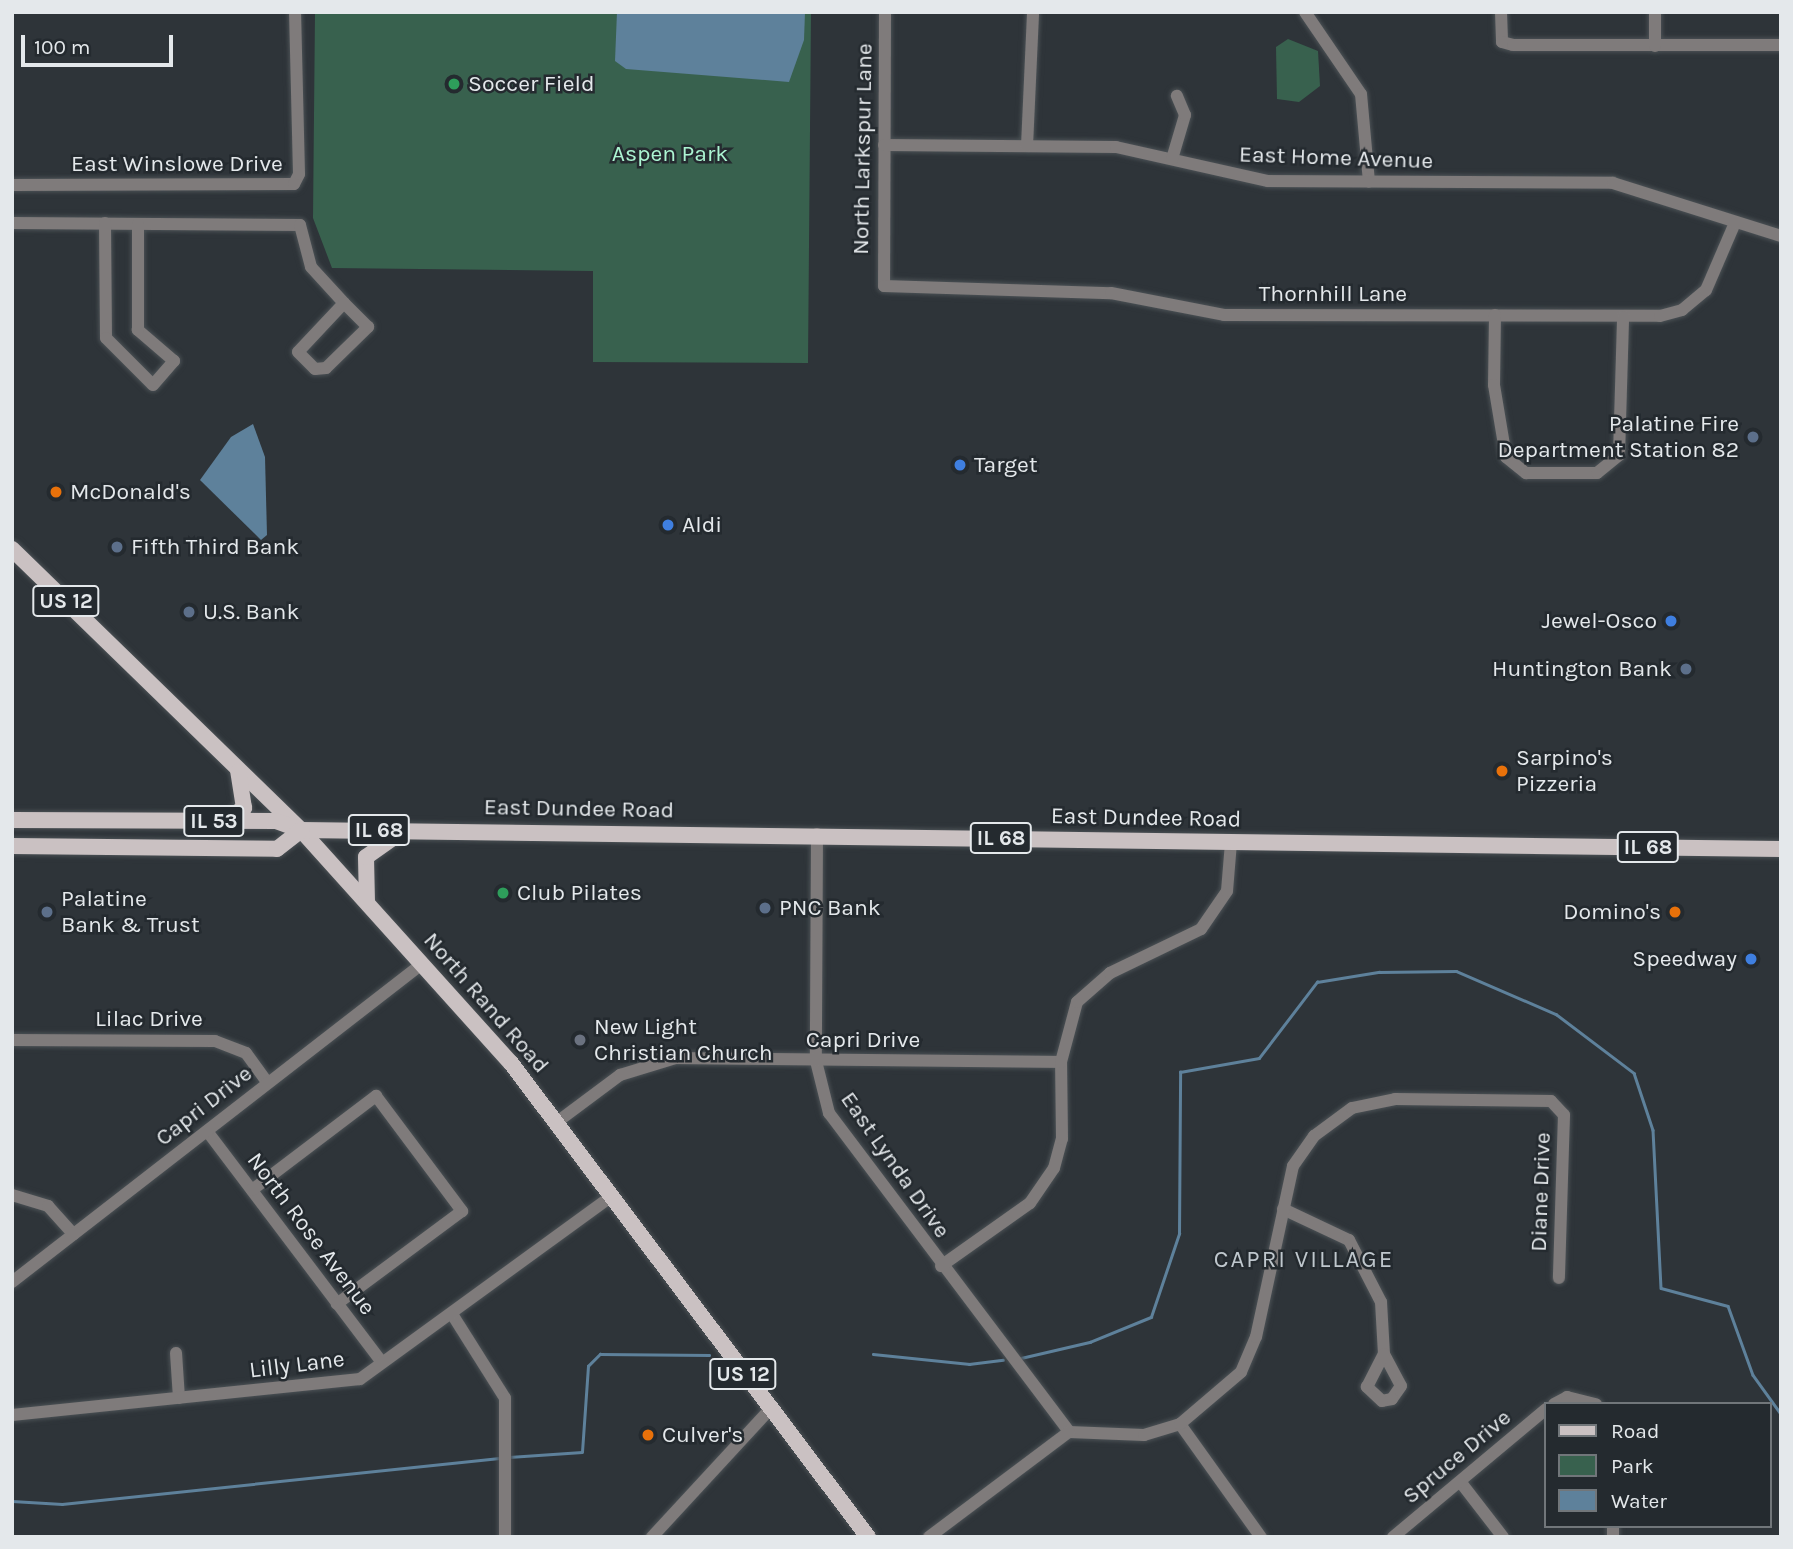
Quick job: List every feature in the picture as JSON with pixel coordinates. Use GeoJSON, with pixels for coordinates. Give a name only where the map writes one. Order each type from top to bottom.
{"type":"FeatureCollection","features":[{"type":"Feature","properties":{"kind":"main road","name":"North Rand Road"},"geometry":{"type":"LineString","coordinates":[[12,549],[301,830],[422,963],[557,1122],[769,1410],[867,1537]]}},
{"type":"Feature","properties":{"kind":"main road"},"geometry":{"type":"LineString","coordinates":[[224,821],[244,808],[245,788],[236,766]]}},
{"type":"Feature","properties":{"kind":"main road","name":"East Dundee Road"},"geometry":{"type":"LineString","coordinates":[[12,820],[276,821],[301,830],[817,834],[1781,849]]}},
{"type":"Feature","properties":{"kind":"main road","name":"IL 53"},"geometry":{"type":"LineString","coordinates":[[12,846],[277,849],[301,830]]}},
{"type":"Feature","properties":{"kind":"main road"},"geometry":{"type":"LineString","coordinates":[[367,902],[366,857],[386,838],[412,831]]}},
{"type":"Feature","properties":{"kind":"street","name":"East Winslowe Drive"},"geometry":{"type":"LineString","coordinates":[[12,185],[294,184],[295,12]]}},
{"type":"Feature","properties":{"kind":"street","name":"North Larkspur Lane"},"geometry":{"type":"LineString","coordinates":[[884,286],[885,12]]}},
{"type":"Feature","properties":{"kind":"street"},"geometry":{"type":"LineString","coordinates":[[1027,146],[1033,12]]}},
{"type":"Feature","properties":{"kind":"street"},"geometry":{"type":"LineString","coordinates":[[1305,12],[1361,94],[1369,182]]}},
{"type":"Feature","properties":{"kind":"street"},"geometry":{"type":"LineString","coordinates":[[1501,12],[1502,42],[1655,46],[1781,45]]}},
{"type":"Feature","properties":{"kind":"street"},"geometry":{"type":"LineString","coordinates":[[1655,12],[1655,46]]}},
{"type":"Feature","properties":{"kind":"street"},"geometry":{"type":"LineString","coordinates":[[1172,159],[1185,115],[1177,96]]}},
{"type":"Feature","properties":{"kind":"street","name":"East Home Avenue"},"geometry":{"type":"LineString","coordinates":[[884,145],[1116,147],[1172,159],[1233,178],[1369,182],[1613,183],[1648,190],[1734,225],[1781,236]]}},
{"type":"Feature","properties":{"kind":"street"},"geometry":{"type":"LineString","coordinates":[[12,223],[300,225],[310,267],[365,321],[365,333],[326,368],[315,369],[298,352],[344,303]]}},
{"type":"Feature","properties":{"kind":"street"},"geometry":{"type":"LineString","coordinates":[[105,223],[106,338],[153,385],[174,361],[138,330],[138,224]]}},
{"type":"Feature","properties":{"kind":"street","name":"Thornhill Lane"},"geometry":{"type":"LineString","coordinates":[[884,286],[1111,293],[1224,315],[1666,316],[1691,304],[1712,281],[1734,225]]}},
{"type":"Feature","properties":{"kind":"street"},"geometry":{"type":"LineString","coordinates":[[1495,315],[1494,385],[1506,457],[1526,473],[1597,473],[1619,456],[1623,317]]}},
{"type":"Feature","properties":{"kind":"street","name":"East Lynda Drive"},"geometry":{"type":"LineString","coordinates":[[817,834],[816,1061],[829,1113],[941,1266],[1069,1432]]}},
{"type":"Feature","properties":{"kind":"street"},"geometry":{"type":"LineString","coordinates":[[941,1266],[1030,1203],[1054,1168],[1062,1139],[1060,1062],[1066,1024],[1094,983],[1173,946],[1217,911],[1227,891],[1231,842]]}},
{"type":"Feature","properties":{"kind":"street","name":"Capri Drive"},"geometry":{"type":"LineString","coordinates":[[12,1282],[422,963]]}},
{"type":"Feature","properties":{"kind":"street","name":"Lilac Drive"},"geometry":{"type":"LineString","coordinates":[[12,1040],[215,1041],[246,1053],[268,1083]]}},
{"type":"Feature","properties":{"kind":"street","name":"Capri Drive"},"geometry":{"type":"LineString","coordinates":[[557,1122],[648,1063],[1060,1062]]}},
{"type":"Feature","properties":{"kind":"street"},"geometry":{"type":"LineString","coordinates":[[252,1190],[376,1096],[462,1211],[337,1304]]}},
{"type":"Feature","properties":{"kind":"street","name":"Diane Drive"},"geometry":{"type":"LineString","coordinates":[[1180,1424],[1241,1372],[1256,1337],[1293,1166],[1314,1136],[1352,1108],[1395,1099],[1551,1101],[1564,1115],[1559,1278]]}},
{"type":"Feature","properties":{"kind":"street","name":"North Rose Avenue"},"geometry":{"type":"LineString","coordinates":[[207,1131],[382,1362]]}},
{"type":"Feature","properties":{"kind":"street"},"geometry":{"type":"LineString","coordinates":[[12,1195],[48,1206],[74,1234]]}},
{"type":"Feature","properties":{"kind":"street","name":"Lilly Lane"},"geometry":{"type":"LineString","coordinates":[[12,1415],[332,1386],[360,1379],[612,1196]]}},
{"type":"Feature","properties":{"kind":"street"},"geometry":{"type":"LineString","coordinates":[[1283,1209],[1349,1240],[1381,1302],[1384,1354]]}},
{"type":"Feature","properties":{"kind":"street"},"geometry":{"type":"LineString","coordinates":[[452,1314],[505,1398],[505,1537]]}},
{"type":"Feature","properties":{"kind":"street"},"geometry":{"type":"LineString","coordinates":[[176,1353],[179,1398]]}},
{"type":"Feature","properties":{"kind":"street"},"geometry":{"type":"LineString","coordinates":[[1558,1402],[1567,1397],[1588,1402]]}},
{"type":"Feature","properties":{"kind":"street"},"geometry":{"type":"LineString","coordinates":[[652,1537],[769,1410]]}},
{"type":"Feature","properties":{"kind":"street","name":"Spruce Drive"},"geometry":{"type":"LineString","coordinates":[[1393,1537],[1462,1483],[1545,1410]]}},
{"type":"Feature","properties":{"kind":"street"},"geometry":{"type":"LineString","coordinates":[[929,1537],[1069,1432],[1144,1435],[1180,1424],[1261,1537]]}},
{"type":"Feature","properties":{"kind":"street"},"geometry":{"type":"LineString","coordinates":[[1462,1483],[1503,1537]]}},
{"type":"Feature","properties":{"kind":"green space","name":"Aspen Park"},"geometry":{"type":"Polygon","coordinates":[[[315,12],[811,12],[808,363],[593,362],[593,271],[332,268],[313,218],[315,12]]]}},
{"type":"Feature","properties":{"kind":"green space"},"geometry":{"type":"Polygon","coordinates":[[[1288,39],[1318,51],[1320,86],[1299,102],[1277,99],[1276,47],[1288,39]]]}},
{"type":"Feature","properties":{"kind":"water"},"geometry":{"type":"Polygon","coordinates":[[[617,12],[805,12],[804,40],[789,82],[626,69],[615,61],[617,12]]]}},
{"type":"Feature","properties":{"kind":"water"},"geometry":{"type":"Polygon","coordinates":[[[253,424],[265,457],[267,535],[261,540],[200,480],[231,437],[253,424]]]}},
{"type":"Feature","properties":{"kind":"waterway"},"geometry":{"type":"LineString","coordinates":[[1021,1358],[1090,1342],[1151,1317],[1179,1234],[1180,1072],[1259,1058],[1317,982],[1379,972],[1456,971],[1556,1014],[1634,1073],[1653,1130],[1661,1288],[1728,1306],[1753,1375],[1781,1414]]}},
{"type":"Feature","properties":{"kind":"waterway"},"geometry":{"type":"LineString","coordinates":[[509,1457],[582,1452],[588,1366],[600,1354],[709,1355]]}},
{"type":"Feature","properties":{"kind":"waterway"},"geometry":{"type":"LineString","coordinates":[[873,1354],[969,1364],[1003,1360]]}},
{"type":"Feature","properties":{"kind":"waterway"},"geometry":{"type":"LineString","coordinates":[[12,1501],[62,1504],[502,1458]]}},
{"type":"Feature","properties":{"kind":"place","name":"Soccer Field"},"geometry":{"type":"Point","coordinates":[454,84]}},
{"type":"Feature","properties":{"kind":"place","name":"Palatine Fire Department Station 82"},"geometry":{"type":"Point","coordinates":[1753,437]}},
{"type":"Feature","properties":{"kind":"place","name":"Target"},"geometry":{"type":"Point","coordinates":[960,465]}},
{"type":"Feature","properties":{"kind":"place","name":"McDonald's"},"geometry":{"type":"Point","coordinates":[56,492]}},
{"type":"Feature","properties":{"kind":"place","name":"Aldi"},"geometry":{"type":"Point","coordinates":[668,525]}},
{"type":"Feature","properties":{"kind":"place","name":"Fifth Third Bank"},"geometry":{"type":"Point","coordinates":[117,547]}},
{"type":"Feature","properties":{"kind":"place","name":"U.S. Bank"},"geometry":{"type":"Point","coordinates":[189,612]}},
{"type":"Feature","properties":{"kind":"place","name":"Jewel-Osco"},"geometry":{"type":"Point","coordinates":[1671,621]}},
{"type":"Feature","properties":{"kind":"place","name":"Huntington Bank"},"geometry":{"type":"Point","coordinates":[1686,669]}},
{"type":"Feature","properties":{"kind":"place","name":"Sarpino's Pizzeria"},"geometry":{"type":"Point","coordinates":[1502,771]}},
{"type":"Feature","properties":{"kind":"place","name":"Club Pilates"},"geometry":{"type":"Point","coordinates":[503,893]}},
{"type":"Feature","properties":{"kind":"place","name":"PNC Bank"},"geometry":{"type":"Point","coordinates":[765,908]}},
{"type":"Feature","properties":{"kind":"place","name":"Palatine Bank & Trust"},"geometry":{"type":"Point","coordinates":[47,912]}},
{"type":"Feature","properties":{"kind":"place","name":"Domino's"},"geometry":{"type":"Point","coordinates":[1675,912]}},
{"type":"Feature","properties":{"kind":"place","name":"Speedway"},"geometry":{"type":"Point","coordinates":[1751,959]}},
{"type":"Feature","properties":{"kind":"place","name":"New Light Christian Church"},"geometry":{"type":"Point","coordinates":[580,1040]}},
{"type":"Feature","properties":{"kind":"place","name":"Culver's"},"geometry":{"type":"Point","coordinates":[648,1435]}},
{"type":"Feature","properties":{"kind":"district","name":"CAPRI VILLAGE"},"geometry":{"type":"Point","coordinates":[1304,1260]}}]}
